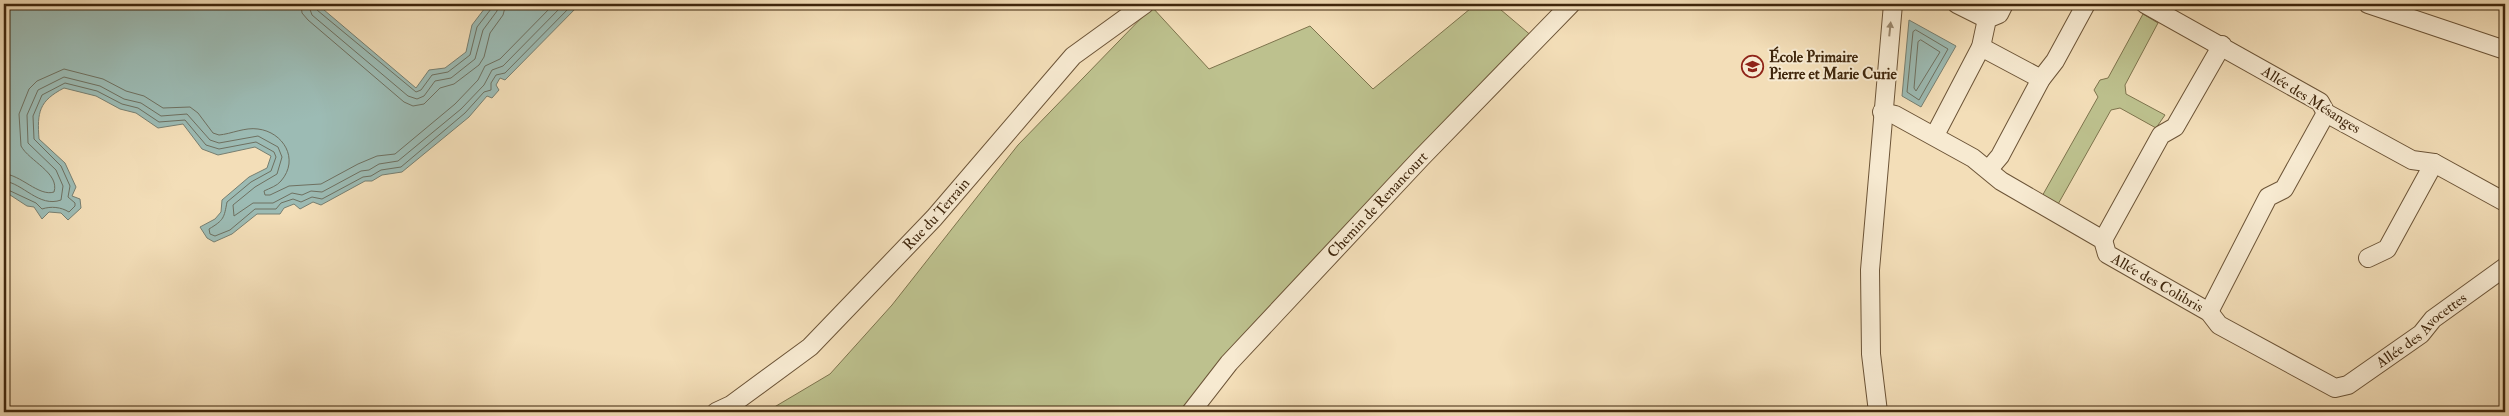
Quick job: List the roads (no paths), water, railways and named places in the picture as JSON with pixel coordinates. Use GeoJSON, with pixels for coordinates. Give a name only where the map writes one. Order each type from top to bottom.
{"type":"FeatureCollection","features":[{"type":"Feature","properties":{"kind":"street","name":"Rue du Terrain"},"geometry":{"type":"LineString","coordinates":[[716,412],[731,405],[810,347],[934,218],[1073,56],[1145,4]]}},
{"type":"Feature","properties":{"kind":"street","name":"Chemin de Renancourt"},"geometry":{"type":"LineString","coordinates":[[1191,412],[1229,363],[1421,158],[1571,4]]}},
{"type":"Feature","properties":{"kind":"street"},"geometry":{"type":"LineString","coordinates":[[1878,412],[1871,354],[1870,270],[1882,112],[1893,4]]}},
{"type":"Feature","properties":{"kind":"street"},"geometry":{"type":"LineString","coordinates":[[1957,4],[1987,20]]}},
{"type":"Feature","properties":{"kind":"street"},"geometry":{"type":"LineString","coordinates":[[1987,20],[1999,14],[2004,4]]}},
{"type":"Feature","properties":{"kind":"street"},"geometry":{"type":"LineString","coordinates":[[1989,169],[2000,156],[2040,79],[2054,61],[2086,4]]}},
{"type":"Feature","properties":{"kind":"street","name":"Allée des Mésanges"},"geometry":{"type":"LineString","coordinates":[[2145,4],[2222,45],[2320,102],[2326,113],[2412,160],[2434,163],[2505,202]]}},
{"type":"Feature","properties":{"kind":"street"},"geometry":{"type":"LineString","coordinates":[[2368,4],[2505,50]]}},
{"type":"Feature","properties":{"kind":"street"},"geometry":{"type":"LineString","coordinates":[[1935,135],[1981,47],[1987,20]]}},
{"type":"Feature","properties":{"kind":"street"},"geometry":{"type":"LineString","coordinates":[[2103,240],[2161,135],[2175,126],[2222,45]]}},
{"type":"Feature","properties":{"kind":"street"},"geometry":{"type":"LineString","coordinates":[[1981,47],[2040,79]]}},
{"type":"Feature","properties":{"kind":"street","name":"Allée des Colibris"},"geometry":{"type":"LineString","coordinates":[[1882,112],[1895,115],[1935,135],[1989,169],[2001,181],[2103,240],[2107,254],[2209,312],[2219,325],[2335,388]]}},
{"type":"Feature","properties":{"kind":"street"},"geometry":{"type":"LineString","coordinates":[[2209,312],[2268,197],[2284,189],[2326,113]]}},
{"type":"Feature","properties":{"kind":"street"},"geometry":{"type":"LineString","coordinates":[[2368,258],[2387,249],[2434,163]]}},
{"type":"Feature","properties":{"kind":"street","name":"Allée des Avocettes"},"geometry":{"type":"LineString","coordinates":[[2335,388],[2348,385],[2421,334],[2433,319],[2505,267]]}},
{"type":"Feature","properties":{"kind":"water"},"geometry":{"type":"Polygon","coordinates":[[[4,4],[317,4],[416,88],[429,70],[445,68],[466,52],[472,25],[488,4],[580,4],[505,80],[500,78],[496,85],[499,90],[492,98],[487,96],[469,117],[402,172],[382,175],[372,181],[365,181],[321,205],[313,202],[300,209],[294,204],[284,208],[280,214],[257,214],[232,234],[214,242],[207,238],[200,227],[215,219],[221,212],[222,200],[249,177],[267,168],[271,156],[255,147],[218,155],[202,149],[183,124],[158,128],[136,113],[120,109],[96,96],[64,88],[49,98],[41,108],[39,114],[39,139],[65,163],[76,187],[72,196],[80,199],[81,208],[68,220],[61,213],[49,212],[42,219],[34,207],[27,206],[4,191],[4,4]]]}},
{"type":"Feature","properties":{"kind":"water"},"geometry":{"type":"Polygon","coordinates":[[[1909,20],[1956,46],[1921,107],[1902,96],[1909,20]]]}},
{"type":"Feature","properties":{"kind":"place","name":"École Primaire Pierre et Marie Curie"},"geometry":{"type":"Point","coordinates":[1753,66]}}]}
